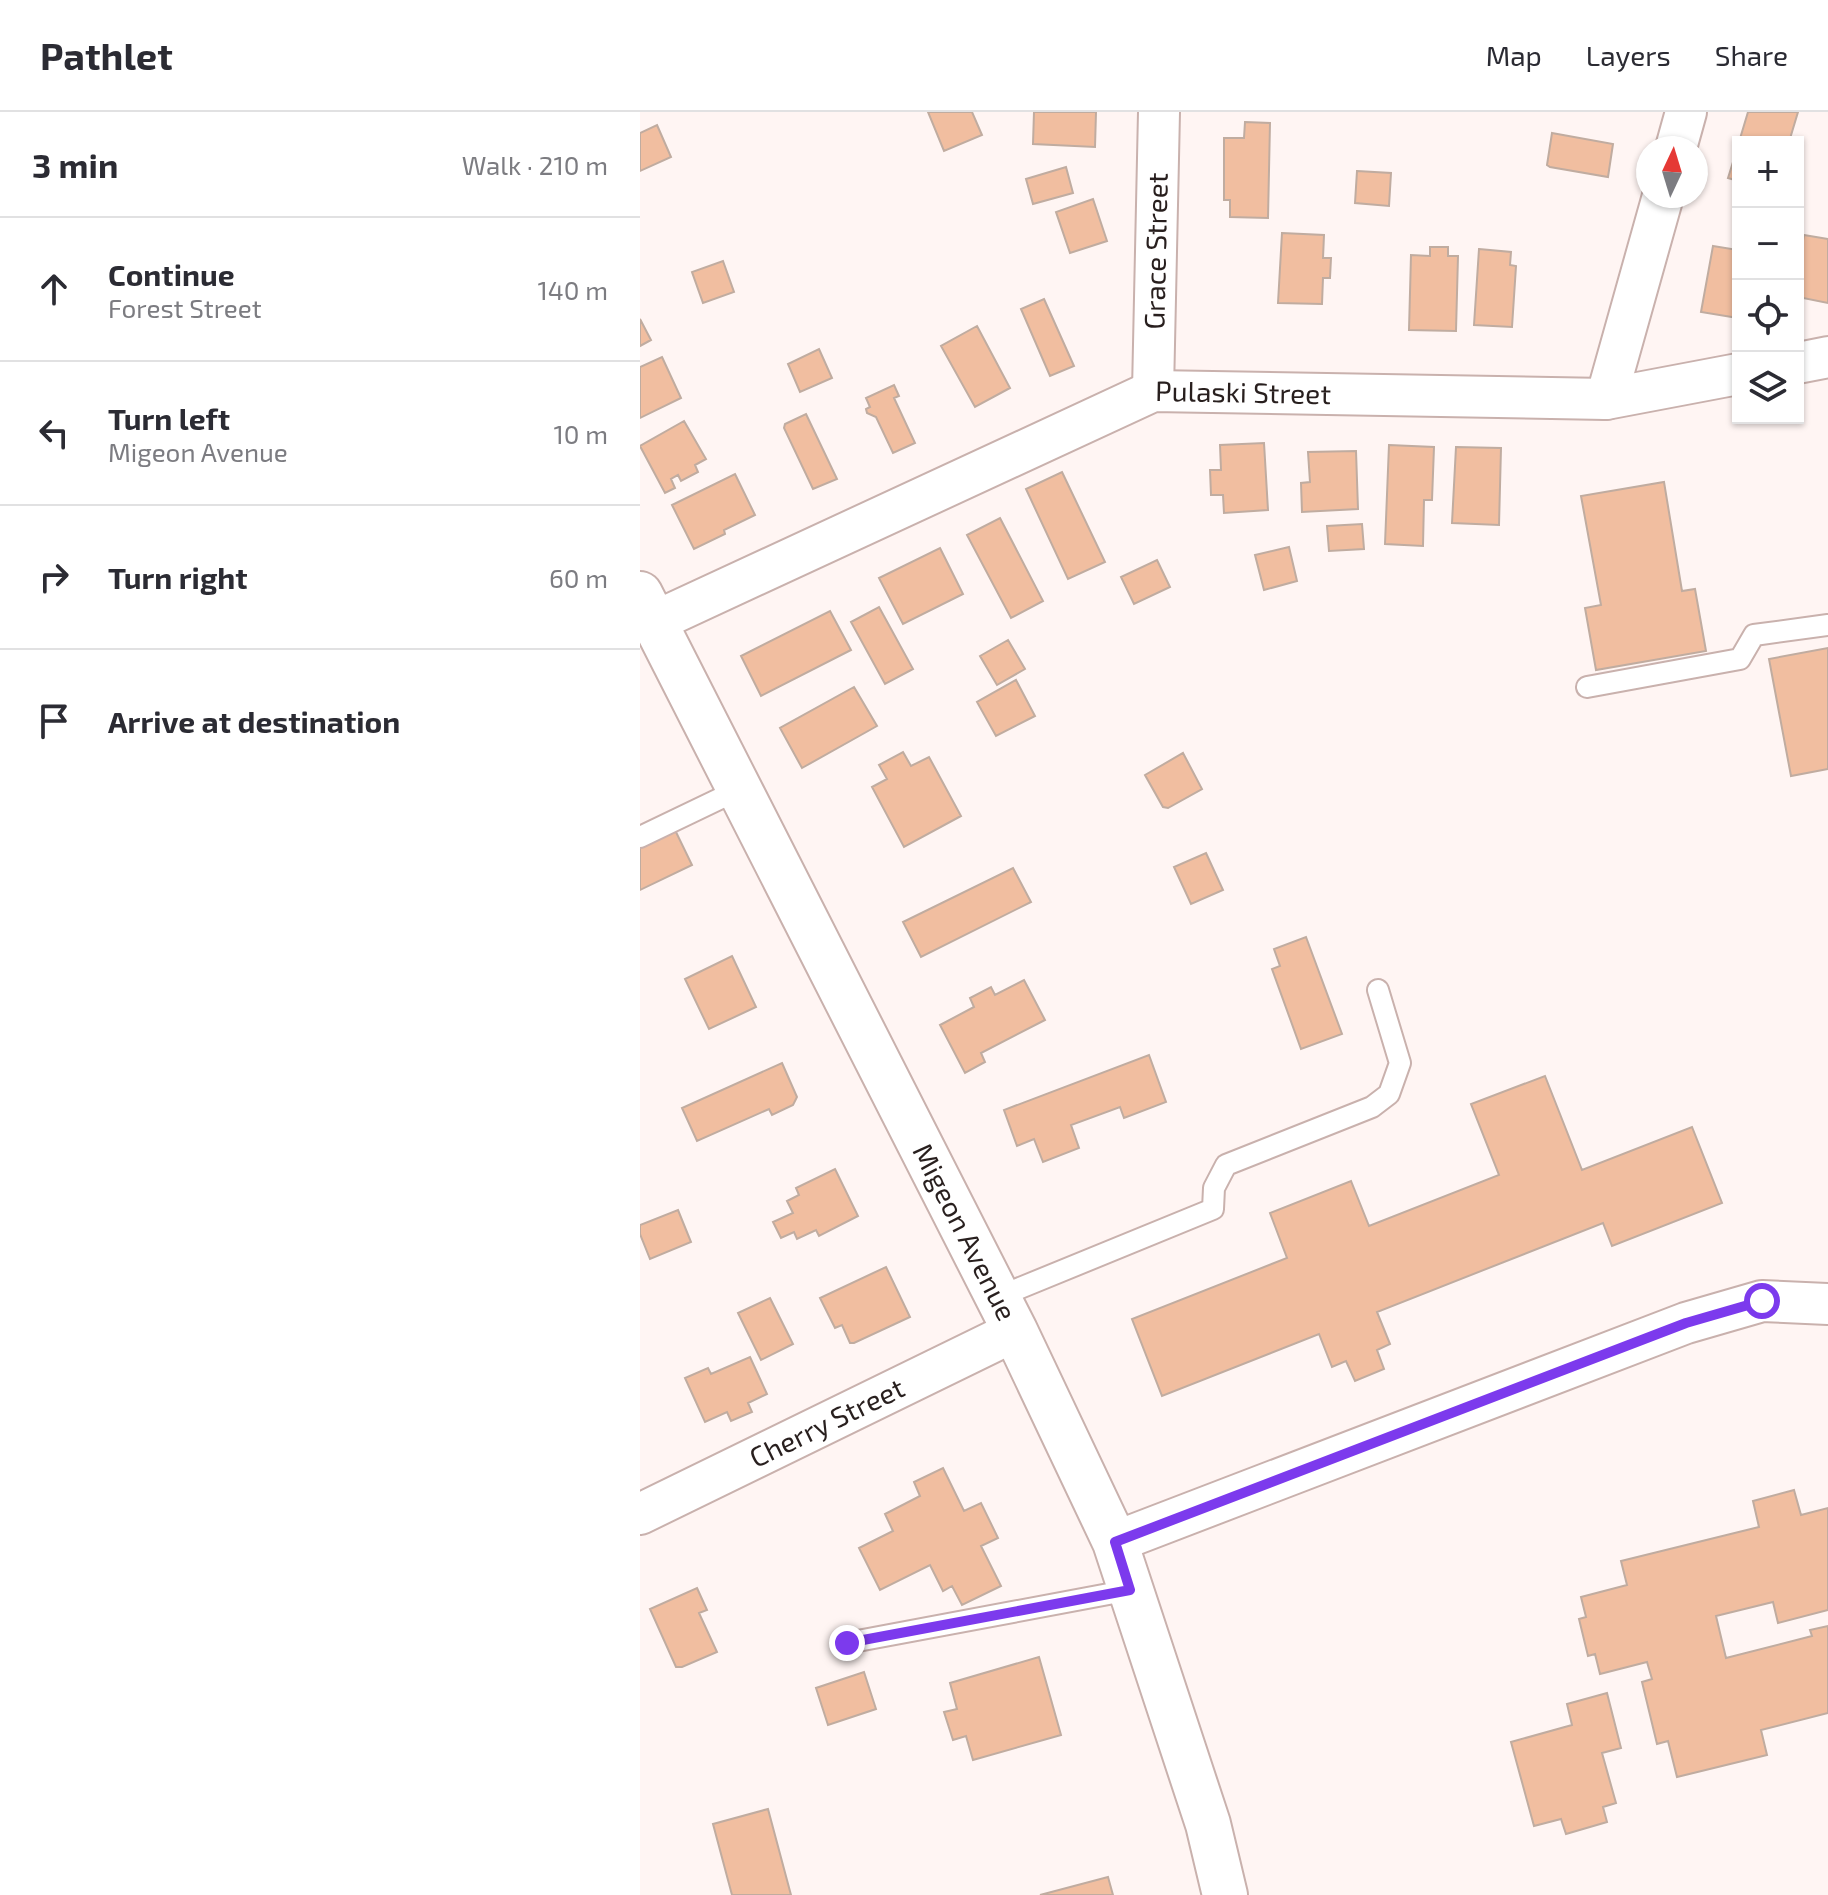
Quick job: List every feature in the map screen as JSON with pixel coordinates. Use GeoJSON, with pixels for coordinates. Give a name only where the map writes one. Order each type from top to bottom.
{"type":"FeatureCollection","features":[{"type":"Feature","properties":{"kind":"main road","name":"Migeon Avenue"},"geometry":{"type":"LineString","coordinates":[[647,608],[1007,1314],[1115,1542],[1208,1824],[1225,1895]]}},
{"type":"Feature","properties":{"kind":"street","name":"Grace Street"},"geometry":{"type":"LineString","coordinates":[[1153,391],[1159,112]]}},
{"type":"Feature","properties":{"kind":"street"},"geometry":{"type":"LineString","coordinates":[[1679,136],[1686,112]]}},
{"type":"Feature","properties":{"kind":"street"},"geometry":{"type":"LineString","coordinates":[[1606,399],[1660,208]]}},
{"type":"Feature","properties":{"kind":"street"},"geometry":{"type":"LineString","coordinates":[[1804,362],[1828,357]]}},
{"type":"Feature","properties":{"kind":"street","name":"Pulaski Street"},"geometry":{"type":"LineString","coordinates":[[647,608],[1153,391],[1606,399],[1732,375]]}},
{"type":"Feature","properties":{"kind":"street"},"geometry":{"type":"LineString","coordinates":[[1115,1542],[1686,1323],[1762,1301],[1828,1304]]}},
{"type":"Feature","properties":{"kind":"street","name":"Cherry Street"},"geometry":{"type":"LineString","coordinates":[[640,1514],[1007,1314]]}},
{"type":"Feature","properties":{"kind":"lane"},"geometry":{"type":"LineString","coordinates":[[1587,687],[1740,659],[1754,635],[1828,625]]}},
{"type":"Feature","properties":{"kind":"lane"},"geometry":{"type":"LineString","coordinates":[[640,837],[740,789]]}},
{"type":"Feature","properties":{"kind":"lane"},"geometry":{"type":"LineString","coordinates":[[1007,1314],[1213,1209],[1214,1188],[1226,1165],[1372,1107],[1389,1094],[1400,1063],[1378,990]]}},
{"type":"Feature","properties":{"kind":"lane"},"geometry":{"type":"LineString","coordinates":[[847,1643],[1130,1590]]}},
{"type":"Feature","properties":{"kind":"building"},"geometry":{"type":"Polygon","coordinates":[[[928,112],[972,112],[982,135],[944,151],[928,112]]]}},
{"type":"Feature","properties":{"kind":"building"},"geometry":{"type":"Polygon","coordinates":[[[1034,112],[1096,112],[1095,147],[1033,144],[1034,112]]]}},
{"type":"Feature","properties":{"kind":"building"},"geometry":{"type":"Polygon","coordinates":[[[1748,112],[1798,112],[1791,136],[1741,136],[1748,112]]]}},
{"type":"Feature","properties":{"kind":"building"},"geometry":{"type":"Polygon","coordinates":[[[1245,122],[1270,123],[1268,218],[1230,217],[1230,200],[1224,200],[1224,138],[1244,138],[1245,122]]]}},
{"type":"Feature","properties":{"kind":"building"},"geometry":{"type":"Polygon","coordinates":[[[657,125],[671,157],[640,171],[640,133],[657,125]]]}},
{"type":"Feature","properties":{"kind":"building"},"geometry":{"type":"Polygon","coordinates":[[[1552,133],[1613,144],[1608,177],[1547,165],[1552,133]]]}},
{"type":"Feature","properties":{"kind":"building"},"geometry":{"type":"Polygon","coordinates":[[[1066,167],[1073,193],[1033,204],[1026,179],[1066,167]]]}},
{"type":"Feature","properties":{"kind":"building"},"geometry":{"type":"Polygon","coordinates":[[[1357,171],[1391,173],[1389,206],[1355,203],[1357,171]]]}},
{"type":"Feature","properties":{"kind":"building"},"geometry":{"type":"Polygon","coordinates":[[[1093,199],[1107,241],[1070,253],[1056,212],[1093,199]]]}},
{"type":"Feature","properties":{"kind":"building"},"geometry":{"type":"Polygon","coordinates":[[[1282,233],[1324,235],[1323,258],[1331,258],[1330,278],[1323,278],[1322,304],[1278,303],[1282,233]]]}},
{"type":"Feature","properties":{"kind":"building"},"geometry":{"type":"Polygon","coordinates":[[[1804,235],[1828,239],[1828,303],[1804,298],[1804,235]]]}},
{"type":"Feature","properties":{"kind":"building"},"geometry":{"type":"Polygon","coordinates":[[[1713,246],[1732,249],[1732,317],[1701,312],[1713,246]]]}},
{"type":"Feature","properties":{"kind":"building"},"geometry":{"type":"Polygon","coordinates":[[[1430,247],[1448,247],[1448,256],[1458,256],[1456,331],[1409,330],[1411,255],[1430,256],[1430,247]]]}},
{"type":"Feature","properties":{"kind":"building"},"geometry":{"type":"Polygon","coordinates":[[[1479,249],[1511,252],[1510,265],[1516,266],[1512,327],[1474,325],[1479,249]]]}},
{"type":"Feature","properties":{"kind":"building"},"geometry":{"type":"Polygon","coordinates":[[[723,261],[734,292],[703,303],[692,272],[723,261]]]}},
{"type":"Feature","properties":{"kind":"building"},"geometry":{"type":"Polygon","coordinates":[[[1044,299],[1074,366],[1050,376],[1021,309],[1044,299]]]}},
{"type":"Feature","properties":{"kind":"building"},"geometry":{"type":"Polygon","coordinates":[[[640,319],[651,340],[640,346],[640,319]]]}},
{"type":"Feature","properties":{"kind":"building"},"geometry":{"type":"Polygon","coordinates":[[[977,326],[1010,388],[975,407],[941,346],[977,326]]]}},
{"type":"Feature","properties":{"kind":"building"},"geometry":{"type":"Polygon","coordinates":[[[819,349],[832,378],[800,392],[788,364],[819,349]]]}},
{"type":"Feature","properties":{"kind":"building"},"geometry":{"type":"Polygon","coordinates":[[[662,357],[681,398],[640,418],[640,367],[662,357]]]}},
{"type":"Feature","properties":{"kind":"building"},"geometry":{"type":"Polygon","coordinates":[[[894,385],[899,396],[894,398],[915,443],[893,453],[876,417],[867,413],[866,409],[870,407],[866,398],[894,385]]]}},
{"type":"Feature","properties":{"kind":"building"},"geometry":{"type":"Polygon","coordinates":[[[806,414],[837,479],[813,489],[784,428],[785,424],[806,414]]]}},
{"type":"Feature","properties":{"kind":"building"},"geometry":{"type":"Polygon","coordinates":[[[684,421],[706,459],[695,465],[698,472],[681,481],[678,475],[671,479],[675,488],[665,493],[640,446],[684,421]]]}},
{"type":"Feature","properties":{"kind":"building"},"geometry":{"type":"Polygon","coordinates":[[[1264,443],[1268,510],[1224,513],[1223,495],[1211,495],[1210,470],[1221,470],[1220,445],[1264,443]]]}},
{"type":"Feature","properties":{"kind":"building"},"geometry":{"type":"Polygon","coordinates":[[[1389,445],[1434,447],[1432,500],[1424,500],[1423,546],[1385,544],[1389,445]]]}},
{"type":"Feature","properties":{"kind":"building"},"geometry":{"type":"Polygon","coordinates":[[[1456,447],[1501,448],[1499,525],[1452,523],[1456,447]]]}},
{"type":"Feature","properties":{"kind":"building"},"geometry":{"type":"Polygon","coordinates":[[[1356,451],[1358,509],[1302,512],[1301,483],[1310,482],[1308,452],[1356,451]]]}},
{"type":"Feature","properties":{"kind":"building"},"geometry":{"type":"Polygon","coordinates":[[[1062,472],[1105,562],[1068,579],[1026,489],[1062,472]]]}},
{"type":"Feature","properties":{"kind":"building"},"geometry":{"type":"Polygon","coordinates":[[[735,474],[755,515],[694,549],[672,505],[735,474]]]}},
{"type":"Feature","properties":{"kind":"building"},"geometry":{"type":"Polygon","coordinates":[[[1664,482],[1682,591],[1695,589],[1706,651],[1596,670],[1585,608],[1601,605],[1581,496],[1664,482]]]}},
{"type":"Feature","properties":{"kind":"building"},"geometry":{"type":"Polygon","coordinates":[[[1000,518],[1043,601],[1011,618],[967,535],[1000,518]]]}},
{"type":"Feature","properties":{"kind":"building"},"geometry":{"type":"Polygon","coordinates":[[[1362,524],[1364,549],[1329,551],[1327,526],[1362,524]]]}},
{"type":"Feature","properties":{"kind":"building"},"geometry":{"type":"Polygon","coordinates":[[[1289,547],[1297,581],[1264,590],[1255,555],[1289,547]]]}},
{"type":"Feature","properties":{"kind":"building"},"geometry":{"type":"Polygon","coordinates":[[[940,548],[963,594],[903,624],[879,578],[940,548]]]}},
{"type":"Feature","properties":{"kind":"building"},"geometry":{"type":"Polygon","coordinates":[[[1157,560],[1170,587],[1134,604],[1121,577],[1157,560]]]}},
{"type":"Feature","properties":{"kind":"building"},"geometry":{"type":"Polygon","coordinates":[[[879,607],[913,669],[885,684],[851,622],[879,607]]]}},
{"type":"Feature","properties":{"kind":"building"},"geometry":{"type":"Polygon","coordinates":[[[830,611],[851,650],[761,696],[741,656],[830,611]]]}},
{"type":"Feature","properties":{"kind":"building"},"geometry":{"type":"Polygon","coordinates":[[[1008,640],[1025,669],[997,685],[980,656],[1008,640]]]}},
{"type":"Feature","properties":{"kind":"building"},"geometry":{"type":"Polygon","coordinates":[[[1828,648],[1828,769],[1791,776],[1769,659],[1828,648]]]}},
{"type":"Feature","properties":{"kind":"building"},"geometry":{"type":"Polygon","coordinates":[[[1016,680],[1035,716],[996,736],[977,702],[1016,680]]]}},
{"type":"Feature","properties":{"kind":"building"},"geometry":{"type":"Polygon","coordinates":[[[854,687],[877,726],[802,768],[780,728],[854,687]]]}},
{"type":"Feature","properties":{"kind":"building"},"geometry":{"type":"Polygon","coordinates":[[[903,752],[911,766],[929,757],[961,816],[904,847],[872,787],[887,779],[879,765],[903,752]]]}},
{"type":"Feature","properties":{"kind":"building"},"geometry":{"type":"Polygon","coordinates":[[[1183,753],[1202,789],[1168,808],[1163,807],[1145,775],[1183,753]]]}},
{"type":"Feature","properties":{"kind":"building"},"geometry":{"type":"Polygon","coordinates":[[[675,830],[692,865],[640,890],[640,847],[675,830]]]}},
{"type":"Feature","properties":{"kind":"building"},"geometry":{"type":"Polygon","coordinates":[[[1206,853],[1223,890],[1191,904],[1174,867],[1206,853]]]}},
{"type":"Feature","properties":{"kind":"building"},"geometry":{"type":"Polygon","coordinates":[[[1013,868],[1031,902],[921,957],[903,922],[1013,868]]]}},
{"type":"Feature","properties":{"kind":"building"},"geometry":{"type":"Polygon","coordinates":[[[1306,937],[1342,1034],[1301,1049],[1272,969],[1280,966],[1274,949],[1306,937]]]}},
{"type":"Feature","properties":{"kind":"building"},"geometry":{"type":"Polygon","coordinates":[[[732,956],[756,1007],[709,1029],[685,979],[732,956]]]}},
{"type":"Feature","properties":{"kind":"building"},"geometry":{"type":"Polygon","coordinates":[[[1024,980],[1045,1020],[981,1053],[985,1062],[965,1073],[940,1025],[974,1007],[970,998],[991,987],[995,995],[1024,980]]]}},
{"type":"Feature","properties":{"kind":"building"},"geometry":{"type":"Polygon","coordinates":[[[1149,1055],[1166,1102],[1124,1118],[1120,1107],[1071,1125],[1079,1148],[1043,1162],[1034,1139],[1017,1146],[1004,1110],[1149,1055]]]}},
{"type":"Feature","properties":{"kind":"building"},"geometry":{"type":"Polygon","coordinates":[[[782,1063],[797,1097],[793,1105],[772,1115],[769,1109],[697,1141],[682,1108],[782,1063]]]}},
{"type":"Feature","properties":{"kind":"building"},"geometry":{"type":"Polygon","coordinates":[[[1545,1076],[1582,1170],[1692,1127],[1722,1203],[1612,1246],[1603,1223],[1377,1312],[1390,1344],[1377,1350],[1384,1369],[1355,1381],[1346,1361],[1332,1367],[1319,1334],[1162,1396],[1132,1319],[1287,1258],[1270,1213],[1351,1181],[1369,1226],[1499,1175],[1471,1104],[1545,1076]]]}},
{"type":"Feature","properties":{"kind":"building"},"geometry":{"type":"Polygon","coordinates":[[[835,1169],[858,1216],[819,1236],[816,1230],[797,1239],[794,1232],[781,1238],[773,1222],[793,1213],[787,1201],[799,1195],[796,1188],[835,1169]]]}},
{"type":"Feature","properties":{"kind":"building"},"geometry":{"type":"Polygon","coordinates":[[[678,1210],[691,1242],[650,1259],[640,1234],[640,1225],[678,1210]]]}},
{"type":"Feature","properties":{"kind":"building"},"geometry":{"type":"Polygon","coordinates":[[[886,1267],[910,1317],[850,1343],[842,1325],[835,1328],[820,1298],[886,1267]]]}},
{"type":"Feature","properties":{"kind":"building"},"geometry":{"type":"Polygon","coordinates":[[[770,1298],[793,1344],[761,1360],[738,1313],[770,1298]]]}},
{"type":"Feature","properties":{"kind":"building"},"geometry":{"type":"Polygon","coordinates":[[[750,1357],[767,1394],[748,1403],[752,1412],[731,1421],[727,1412],[705,1422],[685,1378],[708,1368],[711,1374],[750,1357]]]}},
{"type":"Feature","properties":{"kind":"building"},"geometry":{"type":"Polygon","coordinates":[[[943,1468],[964,1511],[981,1503],[998,1538],[981,1546],[1001,1586],[962,1605],[952,1586],[943,1591],[930,1565],[880,1590],[859,1548],[893,1531],[885,1514],[920,1496],[914,1482],[943,1468]]]}},
{"type":"Feature","properties":{"kind":"building"},"geometry":{"type":"Polygon","coordinates":[[[1794,1490],[1801,1515],[1828,1508],[1828,1610],[1778,1623],[1773,1602],[1716,1616],[1726,1658],[1812,1636],[1810,1630],[1828,1626],[1828,1713],[1761,1730],[1767,1755],[1677,1777],[1668,1741],[1657,1744],[1642,1682],[1652,1679],[1647,1662],[1600,1674],[1595,1654],[1588,1656],[1579,1619],[1586,1617],[1581,1597],[1627,1585],[1621,1561],[1759,1527],[1753,1501],[1794,1490]]]}},
{"type":"Feature","properties":{"kind":"building"},"geometry":{"type":"Polygon","coordinates":[[[697,1588],[707,1610],[699,1613],[717,1652],[676,1667],[650,1609],[697,1588]]]}},
{"type":"Feature","properties":{"kind":"building"},"geometry":{"type":"Polygon","coordinates":[[[1039,1657],[1061,1735],[973,1760],[966,1736],[953,1740],[944,1712],[957,1709],[950,1683],[1039,1657]]]}},
{"type":"Feature","properties":{"kind":"building"},"geometry":{"type":"Polygon","coordinates":[[[864,1672],[876,1709],[828,1725],[816,1688],[864,1672]]]}},
{"type":"Feature","properties":{"kind":"building"},"geometry":{"type":"Polygon","coordinates":[[[1607,1693],[1621,1748],[1602,1753],[1616,1803],[1603,1807],[1607,1822],[1566,1834],[1561,1819],[1534,1826],[1511,1742],[1572,1725],[1567,1704],[1607,1693]]]}},
{"type":"Feature","properties":{"kind":"building"},"geometry":{"type":"Polygon","coordinates":[[[768,1809],[791,1895],[732,1895],[713,1824],[768,1809]]]}},
{"type":"Feature","properties":{"kind":"building"},"geometry":{"type":"Polygon","coordinates":[[[1108,1877],[1113,1895],[1040,1895],[1108,1877]]]}},
{"type":"Feature","properties":{"kind":"route"},"geometry":{"type":"LineString","coordinates":[[847,1643],[1130,1590],[1115,1542],[1686,1323],[1762,1301]]}}]}
